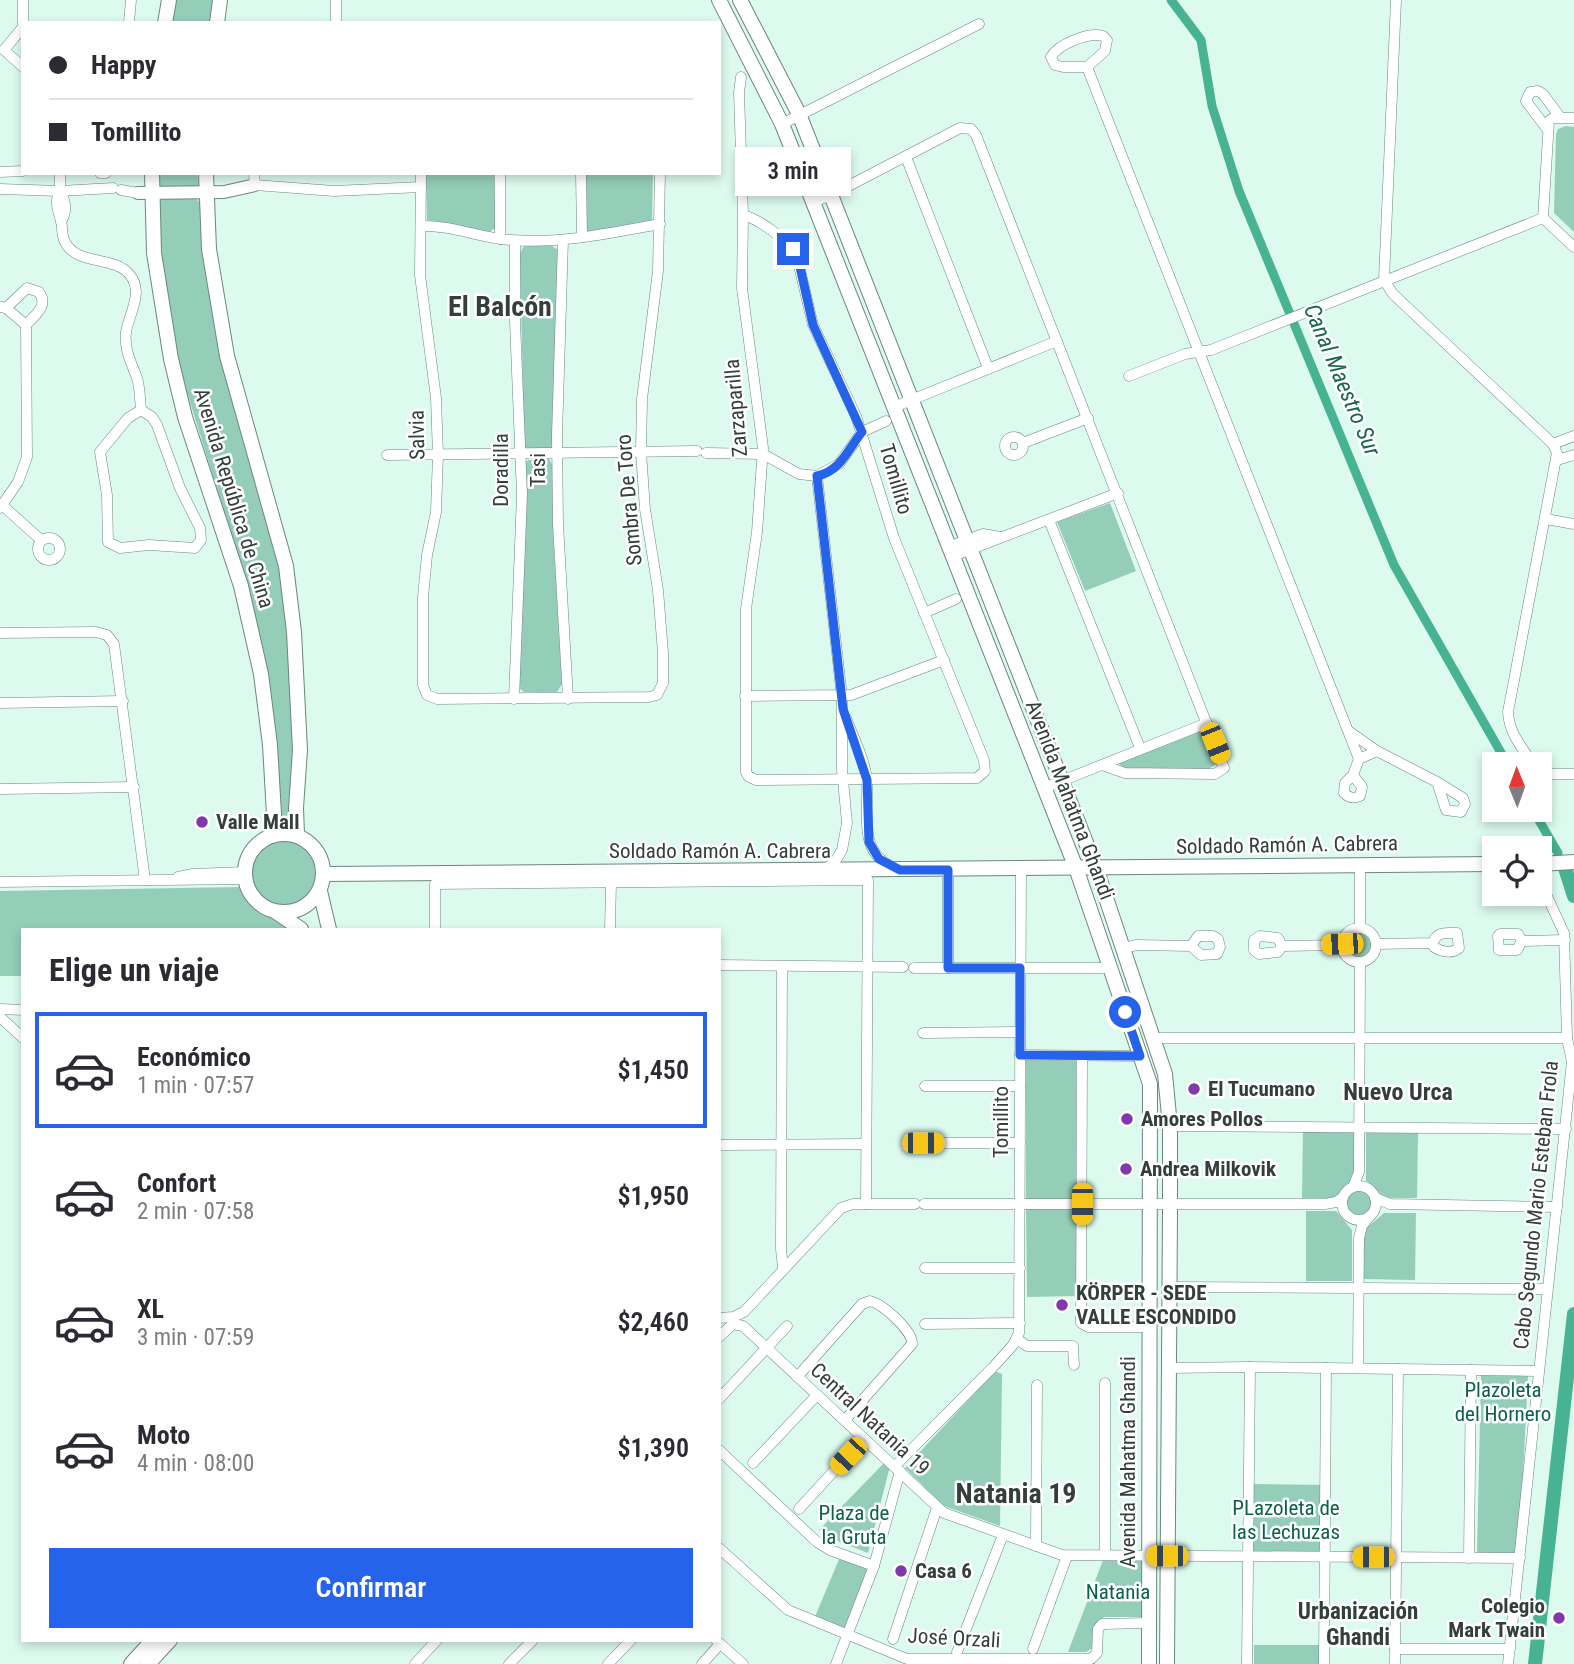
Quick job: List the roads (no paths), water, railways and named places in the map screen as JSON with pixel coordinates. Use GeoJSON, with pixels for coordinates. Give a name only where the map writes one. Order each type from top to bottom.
{"type":"FeatureCollection","features":[{"type":"Feature","properties":{"kind":"main road"},"geometry":{"type":"LineString","coordinates":[[165,21],[169,0]]}},
{"type":"Feature","properties":{"kind":"main road"},"geometry":{"type":"LineString","coordinates":[[217,21],[220,0]]}},
{"type":"Feature","properties":{"kind":"main road","name":"Avenida Mahatma Ghandi"},"geometry":{"type":"LineString","coordinates":[[719,0],[782,124],[813,202],[1076,869],[1151,1091],[1149,1664]]}},
{"type":"Feature","properties":{"kind":"main road","name":"Avenida Mahatma Ghandi"},"geometry":{"type":"LineString","coordinates":[[742,4],[799,114],[1096,868],[1168,1086],[1170,1287],[1167,1664]]}},
{"type":"Feature","properties":{"kind":"main road","name":"Avenida República de China"},"geometry":{"type":"LineString","coordinates":[[151,175],[145,193],[174,370],[188,425],[241,586],[261,674],[270,745],[274,814],[272,836]]}},
{"type":"Feature","properties":{"kind":"main road","name":"Avenida República de China"},"geometry":{"type":"LineString","coordinates":[[206,175],[209,248],[227,356],[273,513],[288,577],[294,632],[300,750],[297,835]]}},
{"type":"Feature","properties":{"kind":"main road"},"geometry":{"type":"LineString","coordinates":[[275,911],[296,911],[314,900],[320,891],[323,864],[314,846],[297,835],[284,833],[261,841],[252,849],[245,876],[255,900],[300,928]]}},
{"type":"Feature","properties":{"kind":"main road"},"geometry":{"type":"LineString","coordinates":[[1552,863],[1574,862]]}},
{"type":"Feature","properties":{"kind":"main road","name":"Soldado Ramón A. Cabrera"},"geometry":{"type":"LineString","coordinates":[[324,874],[1482,864]]}},
{"type":"Feature","properties":{"kind":"main road"},"geometry":{"type":"LineString","coordinates":[[320,891],[329,928]]}},
{"type":"Feature","properties":{"kind":"main road"},"geometry":{"type":"LineString","coordinates":[[131,1664],[151,1642]]}},
{"type":"Feature","properties":{"kind":"main road"},"geometry":{"type":"LineString","coordinates":[[148,1664],[168,1642]]}},
{"type":"Feature","properties":{"kind":"street"},"geometry":{"type":"LineString","coordinates":[[23,0],[23,21]]}},
{"type":"Feature","properties":{"kind":"street"},"geometry":{"type":"LineString","coordinates":[[129,21],[131,0]]}},
{"type":"Feature","properties":{"kind":"street"},"geometry":{"type":"LineString","coordinates":[[335,0],[336,21]]}},
{"type":"Feature","properties":{"kind":"street"},"geometry":{"type":"LineString","coordinates":[[1396,0],[1384,280],[1393,294],[1553,444],[1557,453],[1508,712],[1510,726],[1525,752]]}},
{"type":"Feature","properties":{"kind":"street"},"geometry":{"type":"LineString","coordinates":[[728,18],[742,4]]}},
{"type":"Feature","properties":{"kind":"street"},"geometry":{"type":"LineString","coordinates":[[782,124],[979,24]]}},
{"type":"Feature","properties":{"kind":"street"},"geometry":{"type":"LineString","coordinates":[[21,30],[2,50],[21,65]]}},
{"type":"Feature","properties":{"kind":"street"},"geometry":{"type":"LineString","coordinates":[[1094,35],[1103,36],[1107,40],[1105,51],[1087,67],[1055,65],[1051,57],[1058,49],[1094,35]]}},
{"type":"Feature","properties":{"kind":"street"},"geometry":{"type":"LineString","coordinates":[[1087,67],[1350,732],[1359,758],[1353,775]]}},
{"type":"Feature","properties":{"kind":"street","name":"Zarzaparilla"},"geometry":{"type":"LineString","coordinates":[[741,77],[742,288],[763,453],[757,532],[747,598],[745,768],[748,776],[756,780],[843,780]]}},
{"type":"Feature","properties":{"kind":"street"},"geometry":{"type":"LineString","coordinates":[[1547,129],[1526,101],[1530,92],[1538,91],[1543,94],[1560,117]]}},
{"type":"Feature","properties":{"kind":"street"},"geometry":{"type":"LineString","coordinates":[[1574,118],[1560,117],[1549,121],[1543,218],[1574,247]]}},
{"type":"Feature","properties":{"kind":"street"},"geometry":{"type":"LineString","coordinates":[[813,202],[960,128],[968,127],[974,131],[1224,768],[1219,773],[1125,773],[1102,765]]}},
{"type":"Feature","properties":{"kind":"street"},"geometry":{"type":"LineString","coordinates":[[906,157],[988,368]]}},
{"type":"Feature","properties":{"kind":"street"},"geometry":{"type":"LineString","coordinates":[[0,172],[21,171]]}},
{"type":"Feature","properties":{"kind":"street"},"geometry":{"type":"LineString","coordinates":[[60,175],[60,191],[64,197],[65,212],[61,222],[64,242],[72,251],[123,269],[133,280],[135,297],[126,340],[128,358],[137,378],[141,410],[155,420],[180,488],[200,528],[201,540],[195,548],[149,545],[120,548],[108,542],[107,495],[100,452],[132,415],[141,410]]}},
{"type":"Feature","properties":{"kind":"street","name":"Salvia"},"geometry":{"type":"LineString","coordinates":[[421,175],[420,275],[437,405],[438,455],[436,512],[427,555],[423,597],[423,685],[426,695],[438,699],[514,699]]}},
{"type":"Feature","properties":{"kind":"street"},"geometry":{"type":"LineString","coordinates":[[500,175],[500,239]]}},
{"type":"Feature","properties":{"kind":"street"},"geometry":{"type":"LineString","coordinates":[[581,175],[582,237]]}},
{"type":"Feature","properties":{"kind":"street","name":"Sombra De Toro"},"geometry":{"type":"LineString","coordinates":[[568,699],[657,695],[663,683],[660,617],[645,509],[641,452],[642,399],[656,296],[660,175]]}},
{"type":"Feature","properties":{"kind":"street"},"geometry":{"type":"LineString","coordinates":[[0,189],[117,189],[145,193],[207,193],[235,191],[254,179],[308,188],[358,191],[421,187]]}},
{"type":"Feature","properties":{"kind":"street","name":"Tomillito"},"geometry":{"type":"LineString","coordinates":[[743,215],[753,218],[796,253],[813,325],[862,432],[889,526],[986,766],[981,776],[971,779],[867,780]]}},
{"type":"Feature","properties":{"kind":"street"},"geometry":{"type":"LineString","coordinates":[[1129,376],[1185,354],[1211,350],[1543,218]]}},
{"type":"Feature","properties":{"kind":"street"},"geometry":{"type":"LineString","coordinates":[[421,226],[445,226],[515,241],[563,240],[660,224]]}},
{"type":"Feature","properties":{"kind":"street","name":"Tasi"},"geometry":{"type":"LineString","coordinates":[[563,240],[557,454],[558,524],[568,699]]}},
{"type":"Feature","properties":{"kind":"street","name":"Doradilla"},"geometry":{"type":"LineString","coordinates":[[514,699],[522,454],[515,321],[515,241]]}},
{"type":"Feature","properties":{"kind":"street"},"geometry":{"type":"LineString","coordinates":[[26,325],[3,308],[27,288],[39,292],[43,298],[42,307],[26,325],[27,457],[22,475],[1,506],[41,540]]}},
{"type":"Feature","properties":{"kind":"street"},"geometry":{"type":"LineString","coordinates":[[894,407],[1057,341]]}},
{"type":"Feature","properties":{"kind":"street"},"geometry":{"type":"LineString","coordinates":[[1023,443],[1088,418]]}},
{"type":"Feature","properties":{"kind":"street"},"geometry":{"type":"LineString","coordinates":[[387,455],[763,453],[799,474],[817,476],[839,464],[862,432],[886,421]]}},
{"type":"Feature","properties":{"kind":"street"},"geometry":{"type":"LineString","coordinates":[[1553,444],[1574,436]]}},
{"type":"Feature","properties":{"kind":"street"},"geometry":{"type":"LineString","coordinates":[[1557,460],[1574,455]]}},
{"type":"Feature","properties":{"kind":"street"},"geometry":{"type":"LineString","coordinates":[[817,476],[842,697],[843,780],[847,823],[842,850],[824,871]]}},
{"type":"Feature","properties":{"kind":"street"},"geometry":{"type":"LineString","coordinates":[[951,552],[1002,537],[1118,493]]}},
{"type":"Feature","properties":{"kind":"street"},"geometry":{"type":"LineString","coordinates":[[1545,519],[1574,524]]}},
{"type":"Feature","properties":{"kind":"street"},"geometry":{"type":"LineString","coordinates":[[1049,520],[1140,748]]}},
{"type":"Feature","properties":{"kind":"street"},"geometry":{"type":"LineString","coordinates":[[924,613],[956,599]]}},
{"type":"Feature","properties":{"kind":"street"},"geometry":{"type":"LineString","coordinates":[[0,633],[96,632],[107,635],[115,647],[145,880]]}},
{"type":"Feature","properties":{"kind":"street"},"geometry":{"type":"LineString","coordinates":[[745,696],[842,697],[944,660]]}},
{"type":"Feature","properties":{"kind":"street"},"geometry":{"type":"LineString","coordinates":[[514,699],[568,699]]}},
{"type":"Feature","properties":{"kind":"street"},"geometry":{"type":"LineString","coordinates":[[0,703],[123,701]]}},
{"type":"Feature","properties":{"kind":"street"},"geometry":{"type":"LineString","coordinates":[[843,709],[867,780],[869,842],[886,864],[900,870]]}},
{"type":"Feature","properties":{"kind":"street"},"geometry":{"type":"LineString","coordinates":[[1044,788],[1207,723]]}},
{"type":"Feature","properties":{"kind":"street"},"geometry":{"type":"LineString","coordinates":[[1350,732],[1377,751],[1437,782]]}},
{"type":"Feature","properties":{"kind":"street"},"geometry":{"type":"LineString","coordinates":[[1359,758],[1377,751]]}},
{"type":"Feature","properties":{"kind":"street"},"geometry":{"type":"LineString","coordinates":[[1552,774],[1574,774]]}},
{"type":"Feature","properties":{"kind":"street"},"geometry":{"type":"LineString","coordinates":[[843,780],[867,780]]}},
{"type":"Feature","properties":{"kind":"street"},"geometry":{"type":"LineString","coordinates":[[0,789],[134,787]]}},
{"type":"Feature","properties":{"kind":"street"},"geometry":{"type":"LineString","coordinates":[[847,823],[867,823]]}},
{"type":"Feature","properties":{"kind":"street"},"geometry":{"type":"LineString","coordinates":[[1360,866],[1360,928]]}},
{"type":"Feature","properties":{"kind":"street"},"geometry":{"type":"LineString","coordinates":[[948,870],[948,968]]}},
{"type":"Feature","properties":{"kind":"street","name":"Tomillito"},"geometry":{"type":"LineString","coordinates":[[898,1468],[1017,1339],[1020,1324],[1021,870]]}},
{"type":"Feature","properties":{"kind":"street"},"geometry":{"type":"LineString","coordinates":[[171,879],[192,874],[245,876]]}},
{"type":"Feature","properties":{"kind":"street"},"geometry":{"type":"LineString","coordinates":[[0,882],[171,879],[193,881],[245,876]]}},
{"type":"Feature","properties":{"kind":"street"},"geometry":{"type":"LineString","coordinates":[[435,928],[435,884],[868,880],[866,1203]]}},
{"type":"Feature","properties":{"kind":"street"},"geometry":{"type":"LineString","coordinates":[[610,928],[611,882]]}},
{"type":"Feature","properties":{"kind":"street","name":"Cabo Segundo Mario Esteban Frola"},"geometry":{"type":"LineString","coordinates":[[1508,1664],[1572,1062],[1567,1038],[1565,940],[1562,926],[1552,906]]}},
{"type":"Feature","properties":{"kind":"street"},"geometry":{"type":"LineString","coordinates":[[1360,928],[1373,935],[1376,944],[1373,954],[1360,962],[1349,959],[1342,944],[1350,930],[1360,928]]}},
{"type":"Feature","properties":{"kind":"street"},"geometry":{"type":"LineString","coordinates":[[1522,941],[1565,940]]}},
{"type":"Feature","properties":{"kind":"street"},"geometry":{"type":"LineString","coordinates":[[1376,944],[1433,943]]}},
{"type":"Feature","properties":{"kind":"street"},"geometry":{"type":"LineString","coordinates":[[1282,946],[1342,944]]}},
{"type":"Feature","properties":{"kind":"street"},"geometry":{"type":"LineString","coordinates":[[1123,948],[1137,945],[1191,946]]}},
{"type":"Feature","properties":{"kind":"street"},"geometry":{"type":"LineString","coordinates":[[721,1318],[733,1317],[744,1312],[841,1208],[853,1204],[1336,1202],[1353,1187],[1359,1172],[1360,962]]}},
{"type":"Feature","properties":{"kind":"street"},"geometry":{"type":"LineString","coordinates":[[721,965],[903,967]]}},
{"type":"Feature","properties":{"kind":"street"},"geometry":{"type":"LineString","coordinates":[[782,966],[783,1268]]}},
{"type":"Feature","properties":{"kind":"street"},"geometry":{"type":"LineString","coordinates":[[914,968],[1110,968]]}},
{"type":"Feature","properties":{"kind":"street"},"geometry":{"type":"LineString","coordinates":[[0,1009],[21,1010]]}},
{"type":"Feature","properties":{"kind":"street"},"geometry":{"type":"LineString","coordinates":[[0,1017],[21,1036]]}},
{"type":"Feature","properties":{"kind":"street"},"geometry":{"type":"LineString","coordinates":[[923,1032],[1020,1032]]}},
{"type":"Feature","properties":{"kind":"street"},"geometry":{"type":"LineString","coordinates":[[1154,1038],[1567,1038]]}},
{"type":"Feature","properties":{"kind":"street"},"geometry":{"type":"LineString","coordinates":[[1020,1055],[1140,1056]]}},
{"type":"Feature","properties":{"kind":"street"},"geometry":{"type":"LineString","coordinates":[[1082,1056],[1081,1323],[1088,1327],[1150,1326]]}},
{"type":"Feature","properties":{"kind":"street"},"geometry":{"type":"LineString","coordinates":[[925,1086],[1020,1086]]}},
{"type":"Feature","properties":{"kind":"street"},"geometry":{"type":"LineString","coordinates":[[1170,1126],[1566,1129]]}},
{"type":"Feature","properties":{"kind":"street"},"geometry":{"type":"LineString","coordinates":[[923,1143],[1020,1143]]}},
{"type":"Feature","properties":{"kind":"street"},"geometry":{"type":"LineString","coordinates":[[721,1144],[866,1144]]}},
{"type":"Feature","properties":{"kind":"street"},"geometry":{"type":"LineString","coordinates":[[1359,1172],[1375,1198],[1390,1204],[1557,1207]]}},
{"type":"Feature","properties":{"kind":"street"},"geometry":{"type":"LineString","coordinates":[[1353,1187],[1367,1188]]}},
{"type":"Feature","properties":{"kind":"street"},"geometry":{"type":"LineString","coordinates":[[1343,1197],[1342,1204],[1356,1225],[1359,1238],[1358,1368]]}},
{"type":"Feature","properties":{"kind":"street"},"geometry":{"type":"LineString","coordinates":[[1359,1238],[1362,1226],[1376,1206],[1375,1198]]}},
{"type":"Feature","properties":{"kind":"street"},"geometry":{"type":"LineString","coordinates":[[1325,1204],[1359,1220],[1390,1204]]}},
{"type":"Feature","properties":{"kind":"street"},"geometry":{"type":"LineString","coordinates":[[925,1268],[1020,1268]]}},
{"type":"Feature","properties":{"kind":"street"},"geometry":{"type":"LineString","coordinates":[[1170,1287],[1547,1289]]}},
{"type":"Feature","properties":{"kind":"street"},"geometry":{"type":"LineString","coordinates":[[797,1377],[862,1304],[870,1301],[879,1304],[910,1333],[912,1344],[845,1420]]}},
{"type":"Feature","properties":{"kind":"street","name":"Central Natania 19"},"geometry":{"type":"LineString","coordinates":[[721,1336],[733,1324],[738,1324],[898,1468],[947,1516],[1067,1556],[1520,1558]]}},
{"type":"Feature","properties":{"kind":"street"},"geometry":{"type":"LineString","coordinates":[[925,1324],[1020,1324]]}},
{"type":"Feature","properties":{"kind":"street"},"geometry":{"type":"LineString","coordinates":[[721,1397],[786,1326]]}},
{"type":"Feature","properties":{"kind":"street"},"geometry":{"type":"LineString","coordinates":[[1017,1339],[1027,1346],[1073,1346],[1074,1365]]}},
{"type":"Feature","properties":{"kind":"street"},"geometry":{"type":"LineString","coordinates":[[1247,1664],[1250,1367]]}},
{"type":"Feature","properties":{"kind":"street"},"geometry":{"type":"LineString","coordinates":[[1168,1368],[1538,1371]]}},
{"type":"Feature","properties":{"kind":"street"},"geometry":{"type":"LineString","coordinates":[[1324,1664],[1326,1368]]}},
{"type":"Feature","properties":{"kind":"street"},"geometry":{"type":"LineString","coordinates":[[1395,1664],[1398,1369]]}},
{"type":"Feature","properties":{"kind":"street"},"geometry":{"type":"LineString","coordinates":[[1468,1558],[1471,1370]]}},
{"type":"Feature","properties":{"kind":"street"},"geometry":{"type":"LineString","coordinates":[[1105,1382],[1105,1555]]}},
{"type":"Feature","properties":{"kind":"street"},"geometry":{"type":"LineString","coordinates":[[1036,1546],[1037,1385]]}},
{"type":"Feature","properties":{"kind":"street"},"geometry":{"type":"LineString","coordinates":[[753,1463],[817,1395]]}},
{"type":"Feature","properties":{"kind":"street"},"geometry":{"type":"LineString","coordinates":[[799,1509],[864,1438]]}},
{"type":"Feature","properties":{"kind":"street"},"geometry":{"type":"LineString","coordinates":[[721,1452],[817,1542],[830,1550],[874,1566]]}},
{"type":"Feature","properties":{"kind":"street"},"geometry":{"type":"LineString","coordinates":[[836,1664],[874,1566],[898,1468]]}},
{"type":"Feature","properties":{"kind":"street"},"geometry":{"type":"LineString","coordinates":[[893,1639],[937,1508]]}},
{"type":"Feature","properties":{"kind":"street"},"geometry":{"type":"LineString","coordinates":[[957,1652],[1003,1535]]}},
{"type":"Feature","properties":{"kind":"street","name":"José Orzali"},"geometry":{"type":"LineString","coordinates":[[721,1550],[782,1605],[847,1636],[911,1660],[1091,1659],[1097,1653],[1098,1629],[1102,1624],[1149,1623]]}},
{"type":"Feature","properties":{"kind":"street"},"geometry":{"type":"LineString","coordinates":[[1033,1649],[1067,1556]]}},
{"type":"Feature","properties":{"kind":"street"},"geometry":{"type":"LineString","coordinates":[[415,1664],[435,1642]]}},
{"type":"Feature","properties":{"kind":"street"},"geometry":{"type":"LineString","coordinates":[[509,1664],[531,1642]]}},
{"type":"Feature","properties":{"kind":"street"},"geometry":{"type":"LineString","coordinates":[[608,1664],[629,1642]]}},
{"type":"Feature","properties":{"kind":"street"},"geometry":{"type":"LineString","coordinates":[[702,1664],[718,1642],[743,1664]]}},
{"type":"Feature","properties":{"kind":"street"},"geometry":{"type":"LineString","coordinates":[[1395,1649],[1510,1649]]}},
{"type":"Feature","properties":{"kind":"street"},"geometry":{"type":"LineString","coordinates":[[423,1655],[431,1664]]}},
{"type":"Feature","properties":{"kind":"waterway","name":"Canal Maestro Sur"},"geometry":{"type":"LineString","coordinates":[[1171,0],[1201,40],[1212,106],[1239,191],[1394,565],[1501,752]]}},
{"type":"Feature","properties":{"kind":"waterway","name":"Canal Maestro Sur"},"geometry":{"type":"LineString","coordinates":[[1540,822],[1558,853]]}},
{"type":"Feature","properties":{"kind":"waterway","name":"Canal Maestro Sur"},"geometry":{"type":"LineString","coordinates":[[1565,868],[1574,896]]}},
{"type":"Feature","properties":{"kind":"waterway","name":"Canal Maestro Sur"},"geometry":{"type":"LineString","coordinates":[[1535,1664],[1574,1314]]}},
{"type":"Feature","properties":{"kind":"place","name":"Valle Mall"},"geometry":{"type":"Point","coordinates":[202,822]}},
{"type":"Feature","properties":{"kind":"place","name":"El Tucumano"},"geometry":{"type":"Point","coordinates":[1194,1089]}},
{"type":"Feature","properties":{"kind":"place","name":"Amores Pollos"},"geometry":{"type":"Point","coordinates":[1127,1119]}},
{"type":"Feature","properties":{"kind":"place","name":"Andrea Milkovik"},"geometry":{"type":"Point","coordinates":[1126,1169]}},
{"type":"Feature","properties":{"kind":"place","name":"KÖRPER - SEDE VALLE ESCONDIDO"},"geometry":{"type":"Point","coordinates":[1062,1305]}},
{"type":"Feature","properties":{"kind":"place","name":"Casa 6"},"geometry":{"type":"Point","coordinates":[901,1571]}},
{"type":"Feature","properties":{"kind":"place","name":"Colegio Mark Twain"},"geometry":{"type":"Point","coordinates":[1559,1618]}},
{"type":"Feature","properties":{"kind":"district","name":"El Balcón"},"geometry":{"type":"Point","coordinates":[500,306]}},
{"type":"Feature","properties":{"kind":"district","name":"Nuevo Urca"},"geometry":{"type":"Point","coordinates":[1398,1092]}},
{"type":"Feature","properties":{"kind":"district","name":"Natania 19"},"geometry":{"type":"Point","coordinates":[1016,1493]}},
{"type":"Feature","properties":{"kind":"district","name":"Urbanización Ghandi"},"geometry":{"type":"Point","coordinates":[1358,1624]}},
{"type":"Feature","properties":{"kind":"park label","name":"Plazoleta del Hornero"},"geometry":{"type":"Point","coordinates":[1503,1402]}},
{"type":"Feature","properties":{"kind":"park label","name":"PLazoleta de las Lechuzas"},"geometry":{"type":"Point","coordinates":[1286,1520]}},
{"type":"Feature","properties":{"kind":"park label","name":"Plaza de la Gruta"},"geometry":{"type":"Point","coordinates":[854,1525]}},
{"type":"Feature","properties":{"kind":"park label","name":"Natania"},"geometry":{"type":"Point","coordinates":[1118,1592]}}]}
